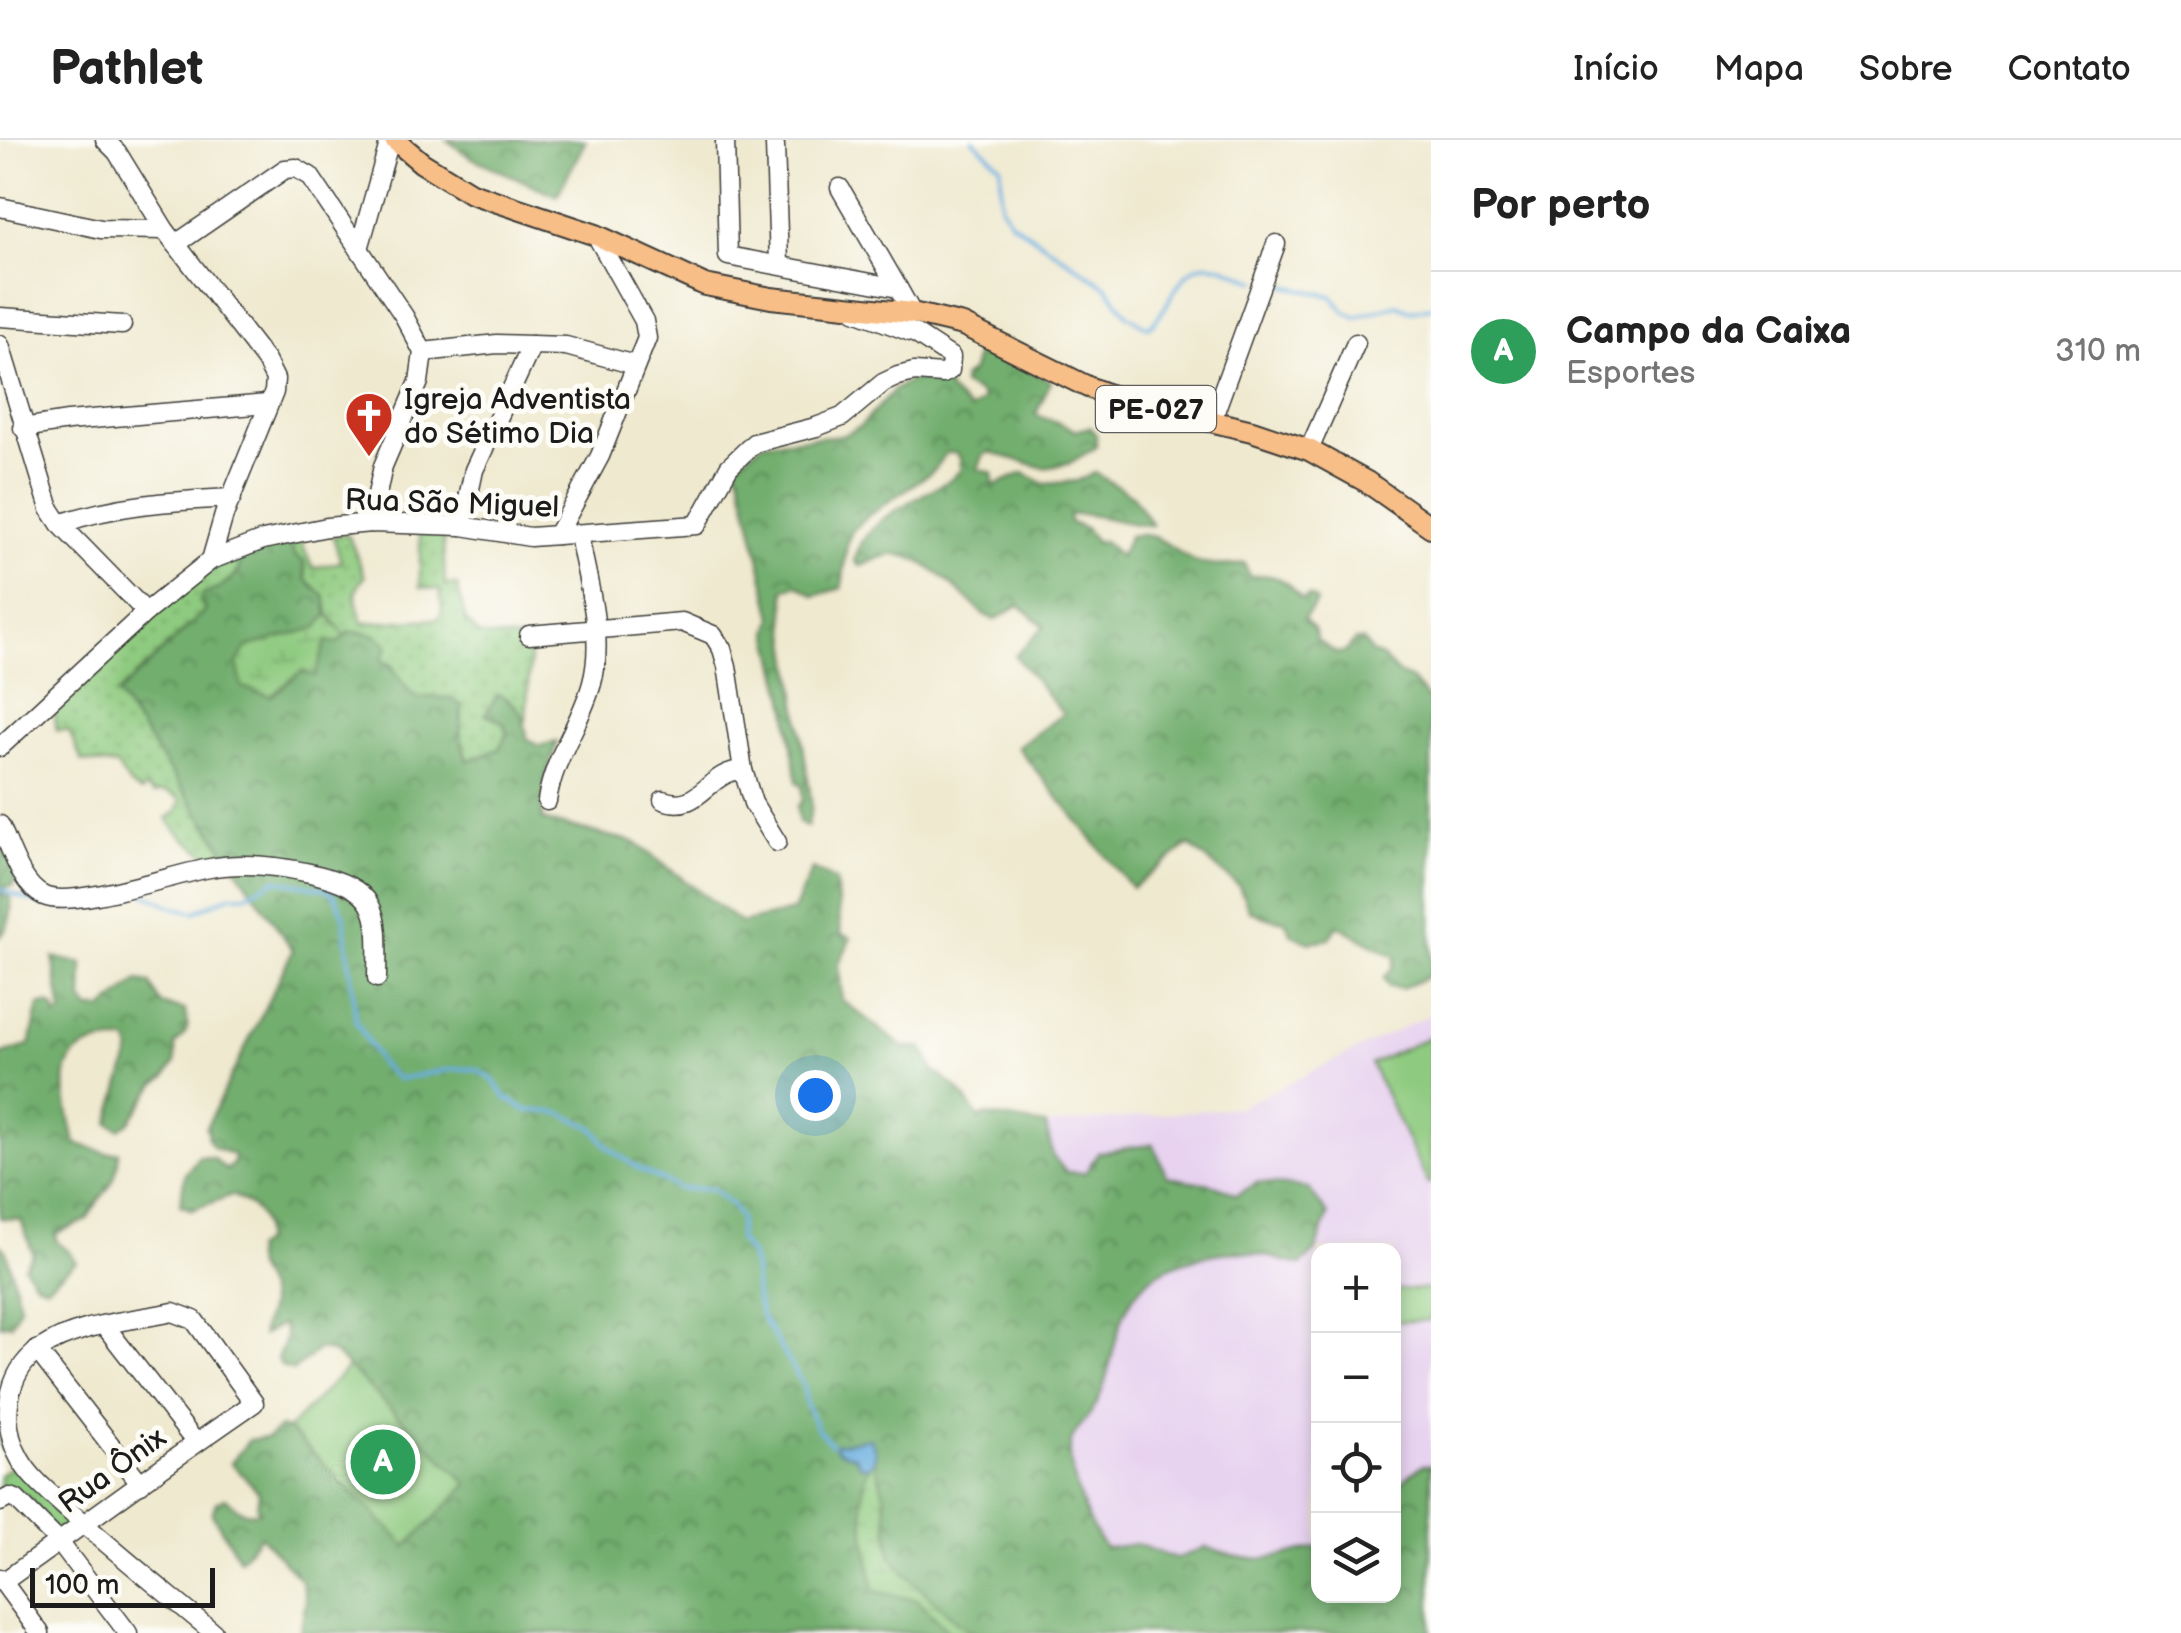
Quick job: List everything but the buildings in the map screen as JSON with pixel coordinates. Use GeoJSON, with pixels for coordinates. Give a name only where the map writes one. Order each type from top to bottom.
{"type":"FeatureCollection","features":[{"type":"Feature","properties":{"kind":"main road","name":"PE-027"},"geometry":{"type":"LineString","coordinates":[[393,140],[422,163],[471,192],[596,235],[705,285],[738,294],[912,313],[984,333],[1088,387],[1123,400],[1212,420],[1309,450],[1368,482],[1431,526]]}},
{"type":"Feature","properties":{"kind":"street"},"geometry":{"type":"LineString","coordinates":[[105,140],[171,237],[232,314],[272,372],[276,386],[211,560]]}},
{"type":"Feature","properties":{"kind":"street"},"geometry":{"type":"LineString","coordinates":[[358,249],[393,140]]}},
{"type":"Feature","properties":{"kind":"street"},"geometry":{"type":"LineString","coordinates":[[725,140],[728,256],[898,288]]}},
{"type":"Feature","properties":{"kind":"street"},"geometry":{"type":"LineString","coordinates":[[775,145],[779,263]]}},
{"type":"Feature","properties":{"kind":"street"},"geometry":{"type":"LineString","coordinates":[[0,208],[101,229],[171,237],[286,169],[296,168],[310,176],[423,352],[412,401],[382,466],[370,523]]}},
{"type":"Feature","properties":{"kind":"street"},"geometry":{"type":"LineString","coordinates":[[840,188],[912,313]]}},
{"type":"Feature","properties":{"kind":"street"},"geometry":{"type":"LineString","coordinates":[[557,535],[600,456],[645,346],[646,329],[596,235]]}},
{"type":"Feature","properties":{"kind":"street"},"geometry":{"type":"LineString","coordinates":[[1212,420],[1276,244]]}},
{"type":"Feature","properties":{"kind":"street","name":"Rua São Miguel"},"geometry":{"type":"LineString","coordinates":[[0,747],[146,612],[211,560],[263,540],[370,523],[462,526],[530,537],[696,525],[730,467],[754,442],[842,417],[883,383],[898,376],[914,372],[942,374],[950,370],[952,356],[939,346],[836,304]]}},
{"type":"Feature","properties":{"kind":"street"},"geometry":{"type":"LineString","coordinates":[[0,317],[122,325]]}},
{"type":"Feature","properties":{"kind":"street"},"geometry":{"type":"LineString","coordinates":[[1309,450],[1356,343]]}},
{"type":"Feature","properties":{"kind":"street"},"geometry":{"type":"LineString","coordinates":[[0,344],[44,495],[60,524],[146,612]]}},
{"type":"Feature","properties":{"kind":"street"},"geometry":{"type":"LineString","coordinates":[[423,352],[479,345],[532,345],[580,348],[635,365]]}},
{"type":"Feature","properties":{"kind":"street"},"geometry":{"type":"LineString","coordinates":[[462,526],[474,470],[532,345]]}},
{"type":"Feature","properties":{"kind":"street"},"geometry":{"type":"LineString","coordinates":[[23,428],[68,420],[268,404]]}},
{"type":"Feature","properties":{"kind":"street"},"geometry":{"type":"LineString","coordinates":[[60,524],[99,510],[137,504],[232,498]]}},
{"type":"Feature","properties":{"kind":"street"},"geometry":{"type":"LineString","coordinates":[[547,800],[555,769],[592,682],[598,654],[579,534]]}},
{"type":"Feature","properties":{"kind":"street"},"geometry":{"type":"LineString","coordinates":[[529,635],[682,622],[713,636],[727,666],[752,803],[777,842]]}},
{"type":"Feature","properties":{"kind":"street"},"geometry":{"type":"LineString","coordinates":[[664,800],[689,802],[724,772],[743,770]]}},
{"type":"Feature","properties":{"kind":"street"},"geometry":{"type":"LineString","coordinates":[[0,825],[32,887],[54,898],[89,896],[214,867],[280,868],[334,878],[370,899],[376,913],[377,978]]}},
{"type":"Feature","properties":{"kind":"street","name":"Rua Ônix"},"geometry":{"type":"LineString","coordinates":[[1,1580],[254,1403],[194,1320],[184,1313],[105,1326]]}},
{"type":"Feature","properties":{"kind":"street"},"geometry":{"type":"LineString","coordinates":[[196,1443],[105,1326],[72,1334],[38,1350],[24,1364],[10,1394],[10,1436],[28,1472],[214,1633]]}},
{"type":"Feature","properties":{"kind":"street"},"geometry":{"type":"LineString","coordinates":[[38,1350],[141,1484]]}},
{"type":"Feature","properties":{"kind":"street"},"geometry":{"type":"LineString","coordinates":[[0,1502],[10,1497],[16,1499],[58,1542],[128,1633]]}},
{"type":"Feature","properties":{"kind":"street"},"geometry":{"type":"LineString","coordinates":[[1,1580],[40,1633]]}},
{"type":"Feature","properties":{"kind":"shaded area"},"geometry":{"type":"Polygon","coordinates":[[[1431,1014],[1431,1633],[1050,1633],[1036,1126],[1239,1107],[1431,1014]]]}},
{"type":"Feature","properties":{"kind":"green space"},"geometry":{"type":"Polygon","coordinates":[[[447,140],[586,140],[557,196],[470,157],[447,140]]]}},
{"type":"Feature","properties":{"kind":"green space"},"geometry":{"type":"Polygon","coordinates":[[[988,346],[1005,365],[1012,362],[1051,381],[1036,414],[1075,431],[1090,427],[1096,435],[1096,447],[1068,464],[1044,468],[989,452],[978,469],[993,473],[993,486],[1023,473],[1045,484],[1077,481],[1095,473],[1132,495],[1152,525],[1069,515],[1070,523],[1085,528],[1096,543],[1103,541],[1120,556],[1129,536],[1148,535],[1194,561],[1216,565],[1244,563],[1250,577],[1265,575],[1279,579],[1301,599],[1309,596],[1317,601],[1304,619],[1314,629],[1317,640],[1336,653],[1345,652],[1355,640],[1363,640],[1372,653],[1412,680],[1428,699],[1431,697],[1428,977],[1402,989],[1389,987],[1384,978],[1395,957],[1337,925],[1329,939],[1310,942],[1292,935],[1285,921],[1249,910],[1239,886],[1189,845],[1132,888],[1017,747],[1063,714],[1015,656],[1044,626],[1019,605],[995,620],[983,614],[944,578],[910,557],[889,555],[860,566],[855,561],[868,533],[880,521],[960,471],[961,460],[956,453],[946,453],[934,470],[852,531],[842,588],[815,596],[798,585],[785,589],[785,618],[812,807],[807,827],[799,822],[797,807],[803,800],[802,785],[797,782],[787,708],[769,632],[773,618],[740,475],[734,466],[764,442],[844,435],[861,426],[894,390],[912,379],[948,379],[948,390],[970,410],[983,400],[963,385],[963,378],[972,371],[977,350],[988,346]]]}},
{"type":"Feature","properties":{"kind":"green space"},"geometry":{"type":"Polygon","coordinates":[[[420,532],[443,532],[445,585],[457,585],[466,621],[479,635],[531,641],[526,720],[508,699],[503,722],[507,733],[500,749],[468,765],[460,735],[462,706],[415,697],[391,664],[381,661],[349,632],[345,636],[328,614],[325,597],[306,579],[304,562],[294,555],[291,542],[300,539],[313,568],[341,562],[333,536],[348,534],[365,577],[356,593],[363,623],[438,619],[442,612],[440,590],[420,587],[420,532]]]}},
{"type":"Feature","properties":{"kind":"green space"},"geometry":{"type":"Polygon","coordinates":[[[291,542],[294,555],[304,562],[306,579],[325,597],[328,614],[324,619],[342,639],[349,632],[380,638],[388,646],[381,660],[415,697],[450,698],[462,706],[460,735],[467,761],[499,749],[507,733],[503,722],[485,714],[498,695],[520,712],[527,738],[538,746],[557,742],[545,780],[542,820],[634,842],[741,923],[793,911],[812,869],[836,881],[841,934],[851,938],[839,964],[842,1000],[903,1047],[922,1047],[934,1071],[959,1090],[980,1119],[985,1115],[1046,1125],[1053,1156],[1066,1172],[1085,1173],[1098,1153],[1153,1144],[1167,1176],[1210,1184],[1236,1195],[1259,1182],[1308,1188],[1328,1215],[1319,1243],[1311,1243],[1311,1256],[1301,1265],[1256,1254],[1213,1254],[1157,1274],[1134,1295],[1119,1327],[1100,1395],[1071,1442],[1074,1479],[1087,1518],[1106,1548],[1136,1544],[1176,1559],[1205,1547],[1250,1559],[1311,1549],[1311,1603],[1401,1603],[1401,1482],[1422,1465],[1431,1465],[1431,1633],[300,1633],[306,1600],[301,1580],[260,1536],[240,1560],[212,1514],[216,1502],[226,1498],[241,1510],[260,1511],[259,1492],[231,1463],[249,1440],[268,1438],[280,1427],[288,1429],[306,1446],[360,1378],[332,1352],[319,1349],[293,1371],[281,1366],[277,1359],[285,1339],[283,1324],[262,1335],[268,1296],[257,1270],[254,1249],[263,1242],[264,1233],[253,1208],[232,1195],[192,1210],[180,1205],[185,1174],[199,1156],[213,1158],[226,1170],[233,1164],[234,1155],[213,1147],[206,1128],[293,950],[117,694],[206,610],[200,602],[202,595],[218,589],[238,573],[240,555],[291,542]]]}},
{"type":"Feature","properties":{"kind":"green space"},"geometry":{"type":"Polygon","coordinates":[[[240,555],[238,573],[218,590],[202,595],[210,611],[241,858],[218,862],[183,837],[167,818],[177,811],[181,800],[165,792],[154,794],[146,788],[141,792],[130,785],[117,766],[82,761],[69,731],[57,730],[52,709],[166,602],[240,555]]]}},
{"type":"Feature","properties":{"kind":"green space"},"geometry":{"type":"Polygon","coordinates":[[[328,614],[345,636],[337,643],[326,641],[315,676],[302,671],[271,696],[242,687],[237,662],[245,649],[317,628],[328,614]]]}},
{"type":"Feature","properties":{"kind":"green space"},"geometry":{"type":"Polygon","coordinates":[[[0,840],[17,876],[13,886],[1,893],[11,898],[11,908],[0,937],[0,840]]]}},
{"type":"Feature","properties":{"kind":"green space"},"geometry":{"type":"Polygon","coordinates":[[[53,957],[83,964],[82,1000],[89,1009],[103,1009],[138,981],[150,983],[161,1004],[185,1010],[187,1025],[175,1044],[175,1063],[166,1077],[156,1084],[129,1123],[119,1129],[109,1123],[131,1050],[128,1041],[102,1042],[73,1057],[65,1085],[75,1143],[107,1153],[119,1152],[112,1183],[87,1220],[57,1233],[56,1241],[76,1262],[46,1287],[35,1282],[24,1266],[33,1254],[21,1220],[0,1218],[0,1055],[30,1045],[39,1005],[54,1008],[56,1017],[62,1013],[53,957]]]}},
{"type":"Feature","properties":{"kind":"green space"},"geometry":{"type":"Polygon","coordinates":[[[1431,1036],[1431,1183],[1428,1184],[1371,1064],[1431,1036]]]}},
{"type":"Feature","properties":{"kind":"green space"},"geometry":{"type":"Polygon","coordinates":[[[0,1245],[6,1251],[20,1305],[11,1324],[0,1325],[0,1245]]]}},
{"type":"Feature","properties":{"kind":"green space"},"geometry":{"type":"Polygon","coordinates":[[[1431,1289],[1431,1320],[1401,1322],[1401,1290],[1431,1289]]]}},
{"type":"Feature","properties":{"kind":"green space"},"geometry":{"type":"Polygon","coordinates":[[[348,1367],[468,1484],[407,1546],[288,1429],[348,1367]]]}},
{"type":"Feature","properties":{"kind":"green space"},"geometry":{"type":"Polygon","coordinates":[[[4,1432],[71,1520],[67,1532],[48,1528],[31,1499],[13,1489],[0,1495],[0,1475],[12,1466],[0,1445],[0,1434],[4,1432]]]}},
{"type":"Feature","properties":{"kind":"green space"},"geometry":{"type":"Polygon","coordinates":[[[874,1461],[884,1494],[891,1556],[962,1626],[977,1633],[950,1633],[917,1600],[874,1591],[863,1503],[867,1471],[874,1461]]]}},
{"type":"Feature","properties":{"kind":"water"},"geometry":{"type":"Polygon","coordinates":[[[870,1438],[875,1453],[868,1467],[832,1445],[870,1438]]]}},
{"type":"Feature","properties":{"kind":"waterway"},"geometry":{"type":"LineString","coordinates":[[973,140],[1001,166],[1001,205],[1010,221],[1107,287],[1127,315],[1148,327],[1183,279],[1201,266],[1218,266],[1257,281]]}},
{"type":"Feature","properties":{"kind":"waterway"},"geometry":{"type":"LineString","coordinates":[[1267,282],[1332,296],[1345,312],[1356,317],[1397,305],[1411,311],[1431,307]]}},
{"type":"Feature","properties":{"kind":"waterway"},"geometry":{"type":"LineString","coordinates":[[143,893],[195,912],[275,880],[327,889],[335,896],[344,916],[356,1021],[381,1065],[398,1079],[475,1069],[492,1079],[506,1098],[526,1110],[560,1113],[592,1127],[610,1149],[639,1169],[680,1189],[713,1189],[733,1206],[740,1219],[738,1239],[751,1256],[762,1318],[803,1385],[818,1430],[832,1445]]}},
{"type":"Feature","properties":{"kind":"waterway"},"geometry":{"type":"LineString","coordinates":[[0,889],[56,907],[84,908],[112,900]]}},
{"type":"Feature","properties":{"kind":"place","name":"Igreja Adventista do Sétimo Dia"},"geometry":{"type":"Point","coordinates":[369,458]}},
{"type":"Feature","properties":{"kind":"place","name":"Campo da Caixa"},"geometry":{"type":"Point","coordinates":[383,1462]}}]}
